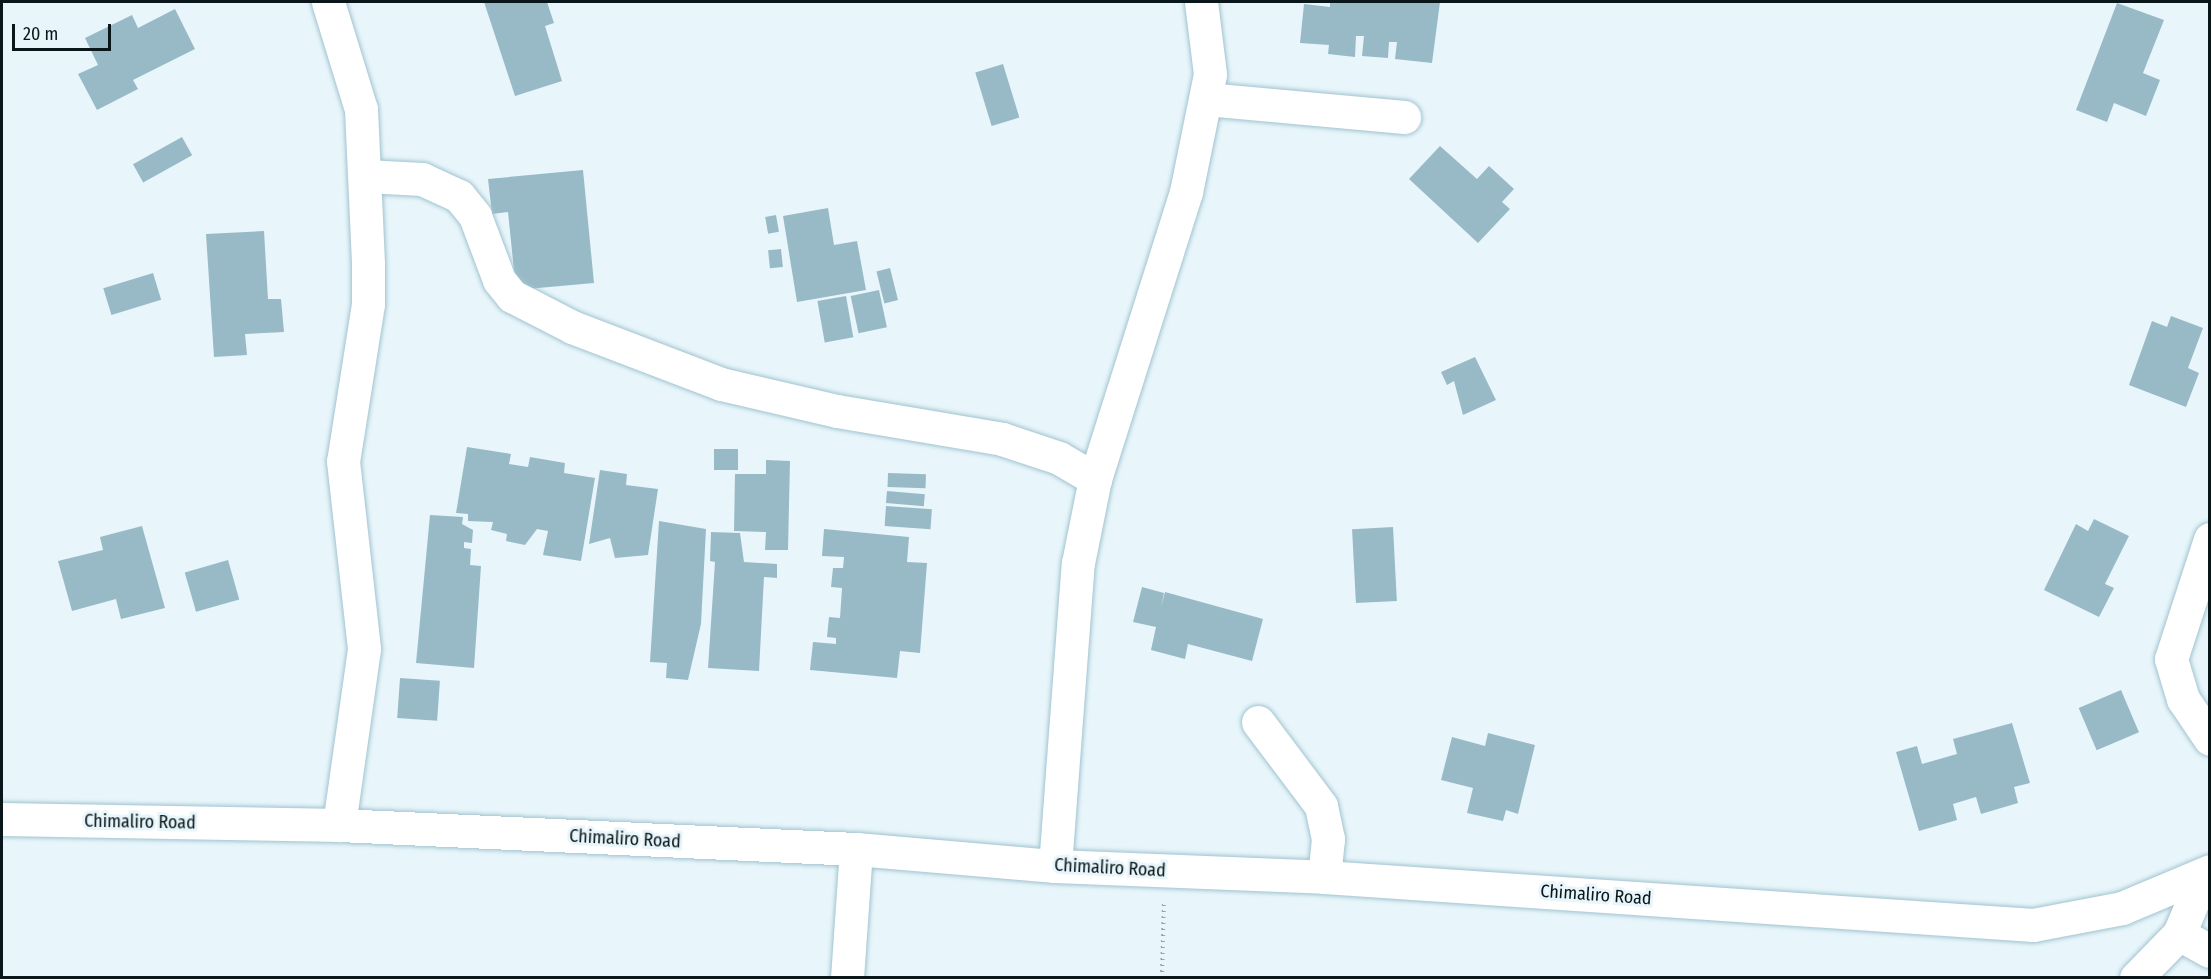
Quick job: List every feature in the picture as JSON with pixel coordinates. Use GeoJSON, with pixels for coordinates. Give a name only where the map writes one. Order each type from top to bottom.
{"type":"FeatureCollection","features":[{"type":"Feature","properties":{"kind":"street"},"geometry":{"type":"LineString","coordinates":[[328,2],[361,110],[368,304],[343,461],[364,649],[339,825]]}},
{"type":"Feature","properties":{"kind":"street"},"geometry":{"type":"LineString","coordinates":[[1055,866],[1070,624],[1095,479],[1186,192],[1206,99],[1210,74],[1201,2]]}},
{"type":"Feature","properties":{"kind":"street"},"geometry":{"type":"LineString","coordinates":[[1206,99],[1404,117]]}},
{"type":"Feature","properties":{"kind":"street"},"geometry":{"type":"LineString","coordinates":[[365,176],[422,179],[459,196],[475,216],[499,280],[512,296],[572,327],[721,384],[837,411],[1002,439],[1059,458],[1095,479]]}},
{"type":"Feature","properties":{"kind":"street"},"geometry":{"type":"LineString","coordinates":[[2210,539],[2171,659],[2183,699],[2210,740]]}},
{"type":"Feature","properties":{"kind":"street"},"geometry":{"type":"LineString","coordinates":[[1258,722],[1321,806],[1328,839],[1324,877]]}},
{"type":"Feature","properties":{"kind":"street","name":"Chimaliro Road"},"geometry":{"type":"LineString","coordinates":[[2,819],[339,825],[856,849],[1055,866],[1324,877],[2033,925],[2122,908],[2206,874]]}},
{"type":"Feature","properties":{"kind":"street"},"geometry":{"type":"LineString","coordinates":[[847,978],[856,849]]}},
{"type":"Feature","properties":{"kind":"street"},"geometry":{"type":"LineString","coordinates":[[2136,978],[2179,934],[2206,874]]}},
{"type":"Feature","properties":{"kind":"street"},"geometry":{"type":"LineString","coordinates":[[2179,934],[2210,951]]}},
{"type":"Feature","properties":{"kind":"path"},"geometry":{"type":"LineString","coordinates":[[1161,978],[1164,871]]}},
{"type":"Feature","properties":{"kind":"building"},"geometry":{"type":"Polygon","coordinates":[[[484,2],[547,2],[554,23],[545,26],[562,81],[515,96],[484,2]]]}},
{"type":"Feature","properties":{"kind":"building"},"geometry":{"type":"Polygon","coordinates":[[[1330,2],[1440,2],[1432,63],[1395,59],[1397,42],[1389,42],[1388,58],[1362,56],[1364,36],[1356,36],[1355,57],[1328,54],[1329,45],[1300,43],[1304,4],[1330,7],[1330,2]]]}},
{"type":"Feature","properties":{"kind":"building"},"geometry":{"type":"Polygon","coordinates":[[[2117,3],[2164,20],[2143,73],[2160,80],[2146,116],[2114,103],[2107,122],[2076,110],[2117,3]]]}},
{"type":"Feature","properties":{"kind":"building"},"geometry":{"type":"Polygon","coordinates":[[[175,9],[195,49],[133,80],[138,89],[97,110],[78,74],[98,65],[85,38],[132,15],[138,28],[175,9]]]}},
{"type":"Feature","properties":{"kind":"building"},"geometry":{"type":"Polygon","coordinates":[[[1003,64],[1019,118],[992,126],[975,72],[1003,64]]]}},
{"type":"Feature","properties":{"kind":"building"},"geometry":{"type":"Polygon","coordinates":[[[182,137],[192,155],[143,183],[133,164],[182,137]]]}},
{"type":"Feature","properties":{"kind":"building"},"geometry":{"type":"Polygon","coordinates":[[[1440,146],[1477,179],[1489,166],[1514,189],[1502,202],[1510,209],[1478,243],[1409,179],[1440,146]]]}},
{"type":"Feature","properties":{"kind":"building"},"geometry":{"type":"Polygon","coordinates":[[[583,170],[594,283],[516,290],[508,212],[492,214],[488,179],[583,170]]]}},
{"type":"Feature","properties":{"kind":"building"},"geometry":{"type":"Polygon","coordinates":[[[828,208],[834,245],[857,241],[866,290],[797,302],[783,216],[828,208]]]}},
{"type":"Feature","properties":{"kind":"building"},"geometry":{"type":"Polygon","coordinates":[[[776,215],[779,232],[768,234],[765,217],[776,215]]]}},
{"type":"Feature","properties":{"kind":"building"},"geometry":{"type":"Polygon","coordinates":[[[264,231],[268,299],[281,299],[284,332],[245,334],[247,355],[214,357],[206,234],[264,231]]]}},
{"type":"Feature","properties":{"kind":"building"},"geometry":{"type":"Polygon","coordinates":[[[781,249],[783,267],[770,268],[768,250],[781,249]]]}},
{"type":"Feature","properties":{"kind":"building"},"geometry":{"type":"Polygon","coordinates":[[[890,268],[898,300],[884,303],[876,271],[890,268]]]}},
{"type":"Feature","properties":{"kind":"building"},"geometry":{"type":"Polygon","coordinates":[[[153,273],[161,300],[111,315],[103,288],[153,273]]]}},
{"type":"Feature","properties":{"kind":"building"},"geometry":{"type":"Polygon","coordinates":[[[879,290],[887,327],[859,333],[851,296],[879,290]]]}},
{"type":"Feature","properties":{"kind":"building"},"geometry":{"type":"Polygon","coordinates":[[[846,296],[853,337],[825,342],[817,301],[846,296]]]}},
{"type":"Feature","properties":{"kind":"building"},"geometry":{"type":"Polygon","coordinates":[[[2171,316],[2203,328],[2188,368],[2199,373],[2186,407],[2129,385],[2152,321],[2167,327],[2171,316]]]}},
{"type":"Feature","properties":{"kind":"building"},"geometry":{"type":"Polygon","coordinates":[[[1475,357],[1496,400],[1463,415],[1454,381],[1447,385],[1441,372],[1475,357]]]}},
{"type":"Feature","properties":{"kind":"building"},"geometry":{"type":"Polygon","coordinates":[[[467,447],[511,454],[509,464],[528,467],[530,457],[565,463],[564,473],[595,478],[581,561],[543,555],[548,531],[537,529],[525,545],[506,541],[507,534],[491,530],[493,522],[468,521],[468,514],[456,513],[467,447]]]}},
{"type":"Feature","properties":{"kind":"building"},"geometry":{"type":"Polygon","coordinates":[[[714,449],[738,449],[738,470],[714,470],[714,449]]]}},
{"type":"Feature","properties":{"kind":"building"},"geometry":{"type":"Polygon","coordinates":[[[766,460],[790,461],[788,550],[765,550],[766,532],[734,531],[735,474],[766,474],[766,460]]]}},
{"type":"Feature","properties":{"kind":"building"},"geometry":{"type":"Polygon","coordinates":[[[600,470],[627,474],[626,485],[658,489],[648,555],[615,558],[610,538],[589,544],[600,470]]]}},
{"type":"Feature","properties":{"kind":"building"},"geometry":{"type":"Polygon","coordinates":[[[888,473],[926,474],[925,488],[888,487],[888,473]]]}},
{"type":"Feature","properties":{"kind":"building"},"geometry":{"type":"Polygon","coordinates":[[[887,491],[925,494],[924,506],[886,503],[887,491]]]}},
{"type":"Feature","properties":{"kind":"building"},"geometry":{"type":"Polygon","coordinates":[[[886,506],[932,509],[930,529],[885,526],[886,506]]]}},
{"type":"Feature","properties":{"kind":"building"},"geometry":{"type":"Polygon","coordinates":[[[430,515],[463,517],[462,524],[473,530],[472,543],[464,542],[464,548],[471,549],[470,565],[481,566],[474,668],[416,663],[430,515]]]}},
{"type":"Feature","properties":{"kind":"building"},"geometry":{"type":"Polygon","coordinates":[[[2094,519],[2129,536],[2105,584],[2114,588],[2099,617],[2044,590],[2076,524],[2088,531],[2094,519]]]}},
{"type":"Feature","properties":{"kind":"building"},"geometry":{"type":"Polygon","coordinates":[[[659,521],[706,529],[701,624],[688,680],[666,678],[667,663],[650,662],[659,521]]]}},
{"type":"Feature","properties":{"kind":"building"},"geometry":{"type":"Polygon","coordinates":[[[142,526],[165,608],[121,619],[116,599],[72,611],[58,561],[103,550],[100,537],[142,526]]]}},
{"type":"Feature","properties":{"kind":"building"},"geometry":{"type":"Polygon","coordinates":[[[1393,527],[1397,601],[1356,603],[1352,529],[1393,527]]]}},
{"type":"Feature","properties":{"kind":"building"},"geometry":{"type":"Polygon","coordinates":[[[824,529],[909,537],[907,562],[927,563],[920,653],[900,651],[897,678],[810,670],[813,642],[836,644],[836,638],[827,637],[829,617],[840,618],[842,588],[831,587],[833,568],[843,568],[844,557],[822,556],[824,529]]]}},
{"type":"Feature","properties":{"kind":"building"},"geometry":{"type":"Polygon","coordinates":[[[711,532],[740,533],[744,562],[777,564],[777,578],[764,577],[759,671],[708,668],[715,562],[710,561],[711,532]]]}},
{"type":"Feature","properties":{"kind":"building"},"geometry":{"type":"Polygon","coordinates":[[[228,560],[239,599],[196,612],[185,572],[228,560]]]}},
{"type":"Feature","properties":{"kind":"building"},"geometry":{"type":"Polygon","coordinates":[[[1142,587],[1164,593],[1161,607],[1165,592],[1263,619],[1252,661],[1188,644],[1185,659],[1151,650],[1156,627],[1133,622],[1142,587]]]}},
{"type":"Feature","properties":{"kind":"building"},"geometry":{"type":"Polygon","coordinates":[[[400,678],[440,681],[437,721],[397,718],[400,678]]]}},
{"type":"Feature","properties":{"kind":"building"},"geometry":{"type":"Polygon","coordinates":[[[2121,690],[2139,732],[2097,750],[2079,708],[2121,690]]]}},
{"type":"Feature","properties":{"kind":"building"},"geometry":{"type":"Polygon","coordinates":[[[2012,723],[2030,783],[2014,787],[2018,803],[1981,814],[1976,797],[1953,804],[1957,820],[1919,831],[1896,752],[1917,746],[1922,764],[1957,754],[1953,739],[2012,723]]]}},
{"type":"Feature","properties":{"kind":"building"},"geometry":{"type":"Polygon","coordinates":[[[1488,733],[1535,745],[1518,814],[1506,810],[1503,821],[1467,813],[1473,788],[1441,780],[1452,737],[1485,746],[1488,733]]]}}]}
